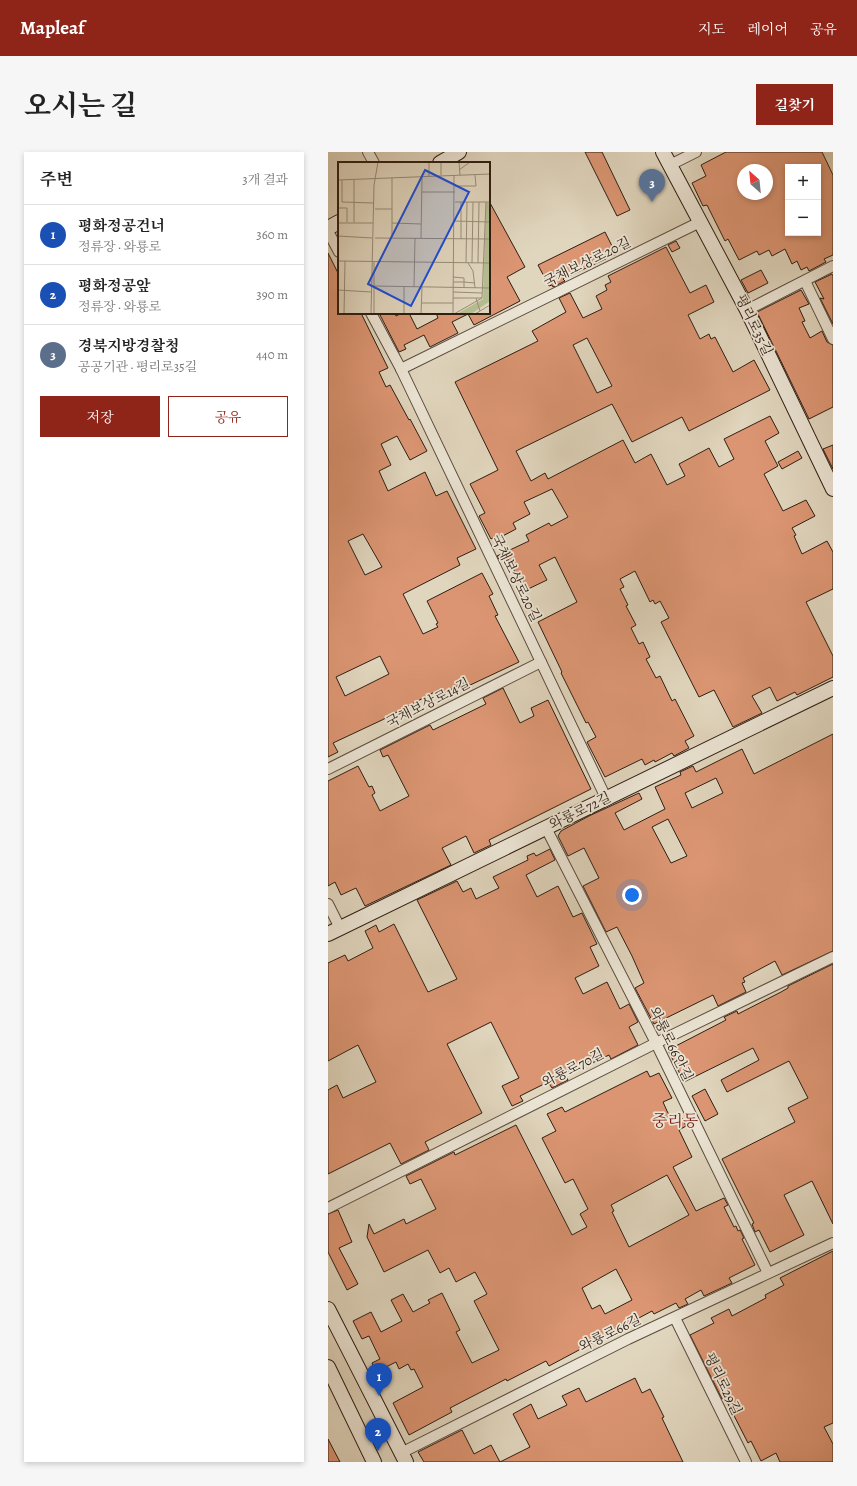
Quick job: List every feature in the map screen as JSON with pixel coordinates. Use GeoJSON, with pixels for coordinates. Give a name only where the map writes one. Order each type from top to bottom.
{"type":"FeatureCollection","features":[{"type":"Feature","properties":{"kind":"street"},"geometry":{"type":"LineString","coordinates":[[368,152],[373,162]]}},
{"type":"Feature","properties":{"kind":"street"},"geometry":{"type":"LineString","coordinates":[[442,162],[459,152]]}},
{"type":"Feature","properties":{"kind":"street","name":"평리로35길"},"geometry":{"type":"LineString","coordinates":[[663,152],[747,310],[833,488]]}},
{"type":"Feature","properties":{"kind":"street"},"geometry":{"type":"LineString","coordinates":[[670,165],[696,152]]}},
{"type":"Feature","properties":{"kind":"street","name":"국채보상로20길"},"geometry":{"type":"LineString","coordinates":[[401,369],[700,222]]}},
{"type":"Feature","properties":{"kind":"street"},"geometry":{"type":"LineString","coordinates":[[338,223],[328,230],[338,250]]}},
{"type":"Feature","properties":{"kind":"street"},"geometry":{"type":"LineString","coordinates":[[747,310],[833,266]]}},
{"type":"Feature","properties":{"kind":"street"},"geometry":{"type":"LineString","coordinates":[[805,280],[833,339]]}},
{"type":"Feature","properties":{"kind":"street","name":"국채보상로20길"},"geometry":{"type":"LineString","coordinates":[[372,314],[401,369],[606,798]]}},
{"type":"Feature","properties":{"kind":"street","name":"국채보상로14길"},"geometry":{"type":"LineString","coordinates":[[328,769],[541,662]]}},
{"type":"Feature","properties":{"kind":"street","name":"와룡로72길"},"geometry":{"type":"LineString","coordinates":[[334,931],[833,688]]}},
{"type":"Feature","properties":{"kind":"street","name":"와룡로66안길"},"geometry":{"type":"LineString","coordinates":[[546,828],[656,1043],[768,1273]]}},
{"type":"Feature","properties":{"kind":"street"},"geometry":{"type":"LineString","coordinates":[[328,904],[334,931]]}},
{"type":"Feature","properties":{"kind":"street","name":"와룡로70길"},"geometry":{"type":"LineString","coordinates":[[328,1208],[656,1043],[833,958]]}},
{"type":"Feature","properties":{"kind":"street","name":"와룡로66길"},"geometry":{"type":"LineString","coordinates":[[404,1458],[675,1318],[833,1242]]}},
{"type":"Feature","properties":{"kind":"street"},"geometry":{"type":"LineString","coordinates":[[328,1309],[404,1458]]}},
{"type":"Feature","properties":{"kind":"street","name":"평리로29길"},"geometry":{"type":"LineString","coordinates":[[675,1318],[746,1462]]}},
{"type":"Feature","properties":{"kind":"street"},"geometry":{"type":"LineString","coordinates":[[328,1368],[374,1462]]}},
{"type":"Feature","properties":{"kind":"building"},"geometry":{"type":"Polygon","coordinates":[[[585,152],[602,152],[630,210],[617,216],[585,152]]]}},
{"type":"Feature","properties":{"kind":"building"},"geometry":{"type":"Polygon","coordinates":[[[726,152],[822,152],[833,175],[833,255],[824,259],[826,262],[809,271],[807,267],[801,270],[797,261],[792,264],[785,249],[772,256],[769,250],[759,255],[757,251],[739,260],[728,239],[725,241],[707,205],[703,206],[692,183],[706,176],[701,165],[726,152]]]}},
{"type":"Feature","properties":{"kind":"building"},"geometry":{"type":"Polygon","coordinates":[[[490,203],[525,267],[507,277],[520,301],[474,325],[468,314],[490,314],[490,203]]]}},
{"type":"Feature","properties":{"kind":"building"},"geometry":{"type":"Polygon","coordinates":[[[605,232],[616,254],[563,279],[565,281],[553,287],[552,285],[549,286],[538,265],[605,232]]]}},
{"type":"Feature","properties":{"kind":"building"},"geometry":{"type":"Polygon","coordinates":[[[676,241],[680,248],[672,252],[668,245],[676,241]]]}},
{"type":"Feature","properties":{"kind":"building"},"geometry":{"type":"Polygon","coordinates":[[[666,247],[690,293],[706,285],[714,302],[688,315],[700,339],[709,334],[711,339],[715,337],[733,372],[754,360],[770,390],[689,431],[682,417],[632,442],[612,404],[516,451],[531,481],[545,473],[548,479],[623,440],[635,463],[651,454],[667,485],[685,476],[679,464],[709,448],[719,467],[734,459],[724,439],[770,416],[779,433],[765,441],[778,466],[764,474],[783,511],[806,500],[815,516],[792,528],[796,535],[794,536],[802,554],[827,541],[833,552],[833,589],[806,602],[833,656],[833,677],[797,695],[795,692],[777,701],[770,687],[752,696],[762,713],[733,727],[714,690],[699,697],[661,622],[669,618],[660,601],[655,604],[653,600],[650,602],[635,571],[620,579],[624,587],[620,589],[628,605],[626,606],[636,625],[631,628],[639,644],[643,642],[650,657],[646,659],[656,678],[660,676],[672,701],[675,699],[694,736],[685,741],[689,748],[674,756],[672,753],[655,762],[654,760],[645,765],[642,759],[605,777],[587,742],[596,737],[588,722],[586,723],[538,622],[577,602],[555,557],[539,565],[547,580],[524,591],[509,560],[500,561],[497,556],[529,541],[526,535],[549,523],[551,526],[568,517],[552,489],[524,502],[530,514],[513,523],[516,529],[499,538],[498,535],[491,539],[479,516],[485,513],[470,484],[498,470],[455,382],[538,341],[532,331],[566,312],[559,298],[570,293],[583,318],[602,309],[596,296],[607,290],[605,285],[611,282],[608,276],[666,247]],[[587,338],[573,345],[597,393],[612,386],[587,338]]]}},
{"type":"Feature","properties":{"kind":"building"},"geometry":{"type":"Polygon","coordinates":[[[328,253],[338,273],[338,314],[361,314],[388,368],[379,372],[386,387],[390,385],[427,451],[410,460],[397,436],[381,444],[391,465],[379,471],[388,491],[425,472],[436,496],[447,491],[476,549],[457,558],[460,565],[403,594],[423,634],[438,627],[436,624],[438,623],[427,601],[482,573],[493,594],[489,596],[498,615],[495,616],[519,662],[466,687],[464,683],[444,693],[442,688],[382,720],[333,743],[338,752],[328,757],[328,253]],[[363,534],[348,541],[365,575],[382,567],[363,534]],[[380,656],[336,677],[345,696],[389,674],[380,656]]]}},
{"type":"Feature","properties":{"kind":"building"},"geometry":{"type":"Polygon","coordinates":[[[761,270],[768,283],[748,293],[741,280],[761,270]]]}},
{"type":"Feature","properties":{"kind":"building"},"geometry":{"type":"Polygon","coordinates":[[[832,274],[833,324],[820,298],[824,299],[815,282],[832,274]]]}},
{"type":"Feature","properties":{"kind":"building"},"geometry":{"type":"Polygon","coordinates":[[[801,290],[809,304],[799,308],[805,321],[802,322],[810,338],[822,331],[827,342],[833,345],[833,407],[809,419],[757,312],[801,290]]]}},
{"type":"Feature","properties":{"kind":"building"},"geometry":{"type":"Polygon","coordinates":[[[380,314],[395,314],[396,316],[400,314],[410,314],[417,329],[438,318],[436,314],[468,314],[452,322],[458,333],[430,347],[424,335],[404,345],[406,349],[399,352],[380,314]]]}},
{"type":"Feature","properties":{"kind":"building"},"geometry":{"type":"Polygon","coordinates":[[[833,445],[833,469],[823,449],[833,445]]]}},
{"type":"Feature","properties":{"kind":"building"},"geometry":{"type":"Polygon","coordinates":[[[798,451],[802,458],[782,469],[778,462],[798,451]]]}},
{"type":"Feature","properties":{"kind":"building"},"geometry":{"type":"Polygon","coordinates":[[[503,688],[520,723],[534,716],[531,708],[548,700],[591,789],[489,840],[491,845],[474,853],[466,836],[442,848],[451,865],[365,906],[356,888],[341,895],[335,882],[328,886],[328,781],[358,766],[369,787],[372,786],[375,793],[372,795],[380,811],[409,796],[388,755],[383,757],[380,750],[430,725],[433,730],[486,704],[483,698],[503,688]]]}},
{"type":"Feature","properties":{"kind":"building"},"geometry":{"type":"Polygon","coordinates":[[[833,734],[833,951],[782,975],[775,961],[743,978],[745,982],[742,983],[746,992],[718,1006],[713,995],[654,1024],[635,988],[644,983],[632,956],[617,927],[606,932],[583,886],[599,878],[584,848],[568,856],[558,836],[561,831],[589,816],[639,793],[642,799],[615,813],[624,830],[665,809],[655,787],[681,775],[680,772],[693,766],[696,772],[742,749],[754,774],[833,734]],[[716,778],[685,793],[692,808],[723,793],[716,778]],[[668,819],[652,827],[671,863],[687,856],[668,819]]]}},
{"type":"Feature","properties":{"kind":"building"},"geometry":{"type":"Polygon","coordinates":[[[550,849],[555,860],[526,875],[537,897],[558,886],[573,917],[582,913],[597,944],[590,947],[599,966],[575,978],[583,994],[607,982],[620,1009],[629,1004],[638,1022],[629,1027],[638,1045],[611,1059],[609,1055],[586,1066],[585,1063],[564,1074],[568,1080],[552,1088],[548,1082],[520,1096],[523,1101],[512,1106],[502,1086],[519,1078],[491,1022],[447,1044],[482,1113],[425,1142],[429,1150],[401,1164],[390,1143],[328,1174],[328,1090],[337,1085],[343,1098],[376,1082],[358,1045],[328,1061],[328,963],[345,955],[348,961],[373,948],[365,931],[376,925],[379,932],[394,924],[428,992],[457,979],[417,900],[457,881],[463,892],[471,888],[476,899],[499,888],[493,877],[528,860],[527,856],[534,853],[536,856],[550,849]]]}},
{"type":"Feature","properties":{"kind":"building"},"geometry":{"type":"Polygon","coordinates":[[[833,964],[833,1224],[812,1181],[784,1195],[804,1235],[770,1252],[759,1230],[755,1232],[752,1224],[754,1223],[722,1159],[795,1122],[788,1108],[808,1098],[789,1061],[727,1092],[721,1080],[759,1060],[753,1048],[684,1082],[668,1050],[726,1020],[724,1017],[737,1011],[738,1014],[781,992],[788,988],[788,986],[833,964]]]}},
{"type":"Feature","properties":{"kind":"building"},"geometry":{"type":"Polygon","coordinates":[[[647,1071],[650,1077],[659,1073],[672,1098],[663,1102],[673,1122],[682,1118],[686,1126],[679,1130],[692,1157],[673,1167],[696,1211],[724,1198],[728,1205],[724,1207],[734,1227],[736,1226],[738,1231],[740,1230],[744,1238],[742,1239],[755,1265],[729,1278],[732,1283],[704,1296],[701,1290],[685,1299],[688,1304],[679,1308],[676,1303],[654,1314],[652,1311],[549,1366],[546,1361],[507,1381],[506,1379],[450,1408],[452,1412],[409,1435],[393,1403],[423,1387],[414,1369],[411,1370],[408,1364],[399,1369],[396,1362],[376,1372],[372,1363],[380,1359],[369,1336],[362,1339],[353,1321],[371,1312],[381,1332],[402,1321],[391,1300],[403,1294],[413,1312],[430,1303],[428,1300],[442,1293],[460,1330],[456,1332],[472,1363],[499,1350],[474,1301],[487,1294],[475,1272],[456,1282],[449,1268],[440,1273],[428,1250],[384,1272],[367,1237],[369,1224],[374,1234],[404,1219],[406,1224],[436,1209],[421,1179],[410,1184],[406,1176],[454,1152],[455,1155],[516,1125],[572,1235],[587,1227],[580,1214],[588,1209],[573,1179],[565,1183],[542,1138],[556,1131],[547,1114],[562,1107],[565,1112],[647,1071]],[[667,1175],[611,1205],[614,1211],[612,1212],[629,1247],[689,1215],[667,1175]],[[616,1269],[582,1288],[592,1309],[600,1305],[605,1314],[632,1300],[616,1269]]]}},
{"type":"Feature","properties":{"kind":"building"},"geometry":{"type":"Polygon","coordinates":[[[705,1089],[718,1114],[705,1121],[692,1096],[705,1089]]]}},
{"type":"Feature","properties":{"kind":"building"},"geometry":{"type":"Polygon","coordinates":[[[338,1210],[352,1242],[339,1248],[358,1284],[347,1290],[328,1252],[328,1214],[338,1210]]]}},
{"type":"Feature","properties":{"kind":"building"},"geometry":{"type":"Polygon","coordinates":[[[833,1251],[833,1423],[824,1427],[833,1444],[833,1462],[780,1462],[776,1453],[761,1461],[751,1441],[748,1443],[725,1398],[722,1399],[690,1335],[714,1323],[711,1318],[729,1309],[732,1316],[766,1298],[765,1295],[784,1285],[780,1278],[833,1251]]]}},
{"type":"Feature","properties":{"kind":"building"},"geometry":{"type":"Polygon","coordinates":[[[635,1378],[642,1393],[650,1389],[664,1417],[662,1418],[683,1462],[500,1462],[530,1447],[513,1414],[531,1404],[538,1419],[567,1405],[562,1396],[579,1388],[586,1402],[635,1378]]]}},
{"type":"Feature","properties":{"kind":"building"},"geometry":{"type":"Polygon","coordinates":[[[462,1430],[474,1454],[491,1445],[500,1462],[424,1462],[418,1452],[462,1430]]]}},
{"type":"Feature","properties":{"kind":"building"},"geometry":{"type":"Polygon","coordinates":[[[328,1439],[340,1462],[328,1462],[328,1439]]]}},
{"type":"Feature","properties":{"kind":"place","name":"경북지방경찰청"},"geometry":{"type":"Point","coordinates":[652,202]}},
{"type":"Feature","properties":{"kind":"place","name":"평화정공건너"},"geometry":{"type":"Point","coordinates":[379,1396]}},
{"type":"Feature","properties":{"kind":"place","name":"평화정공앞"},"geometry":{"type":"Point","coordinates":[378,1451]}},
{"type":"Feature","properties":{"kind":"district","name":"중리동"},"geometry":{"type":"Point","coordinates":[675,1121]}}]}
